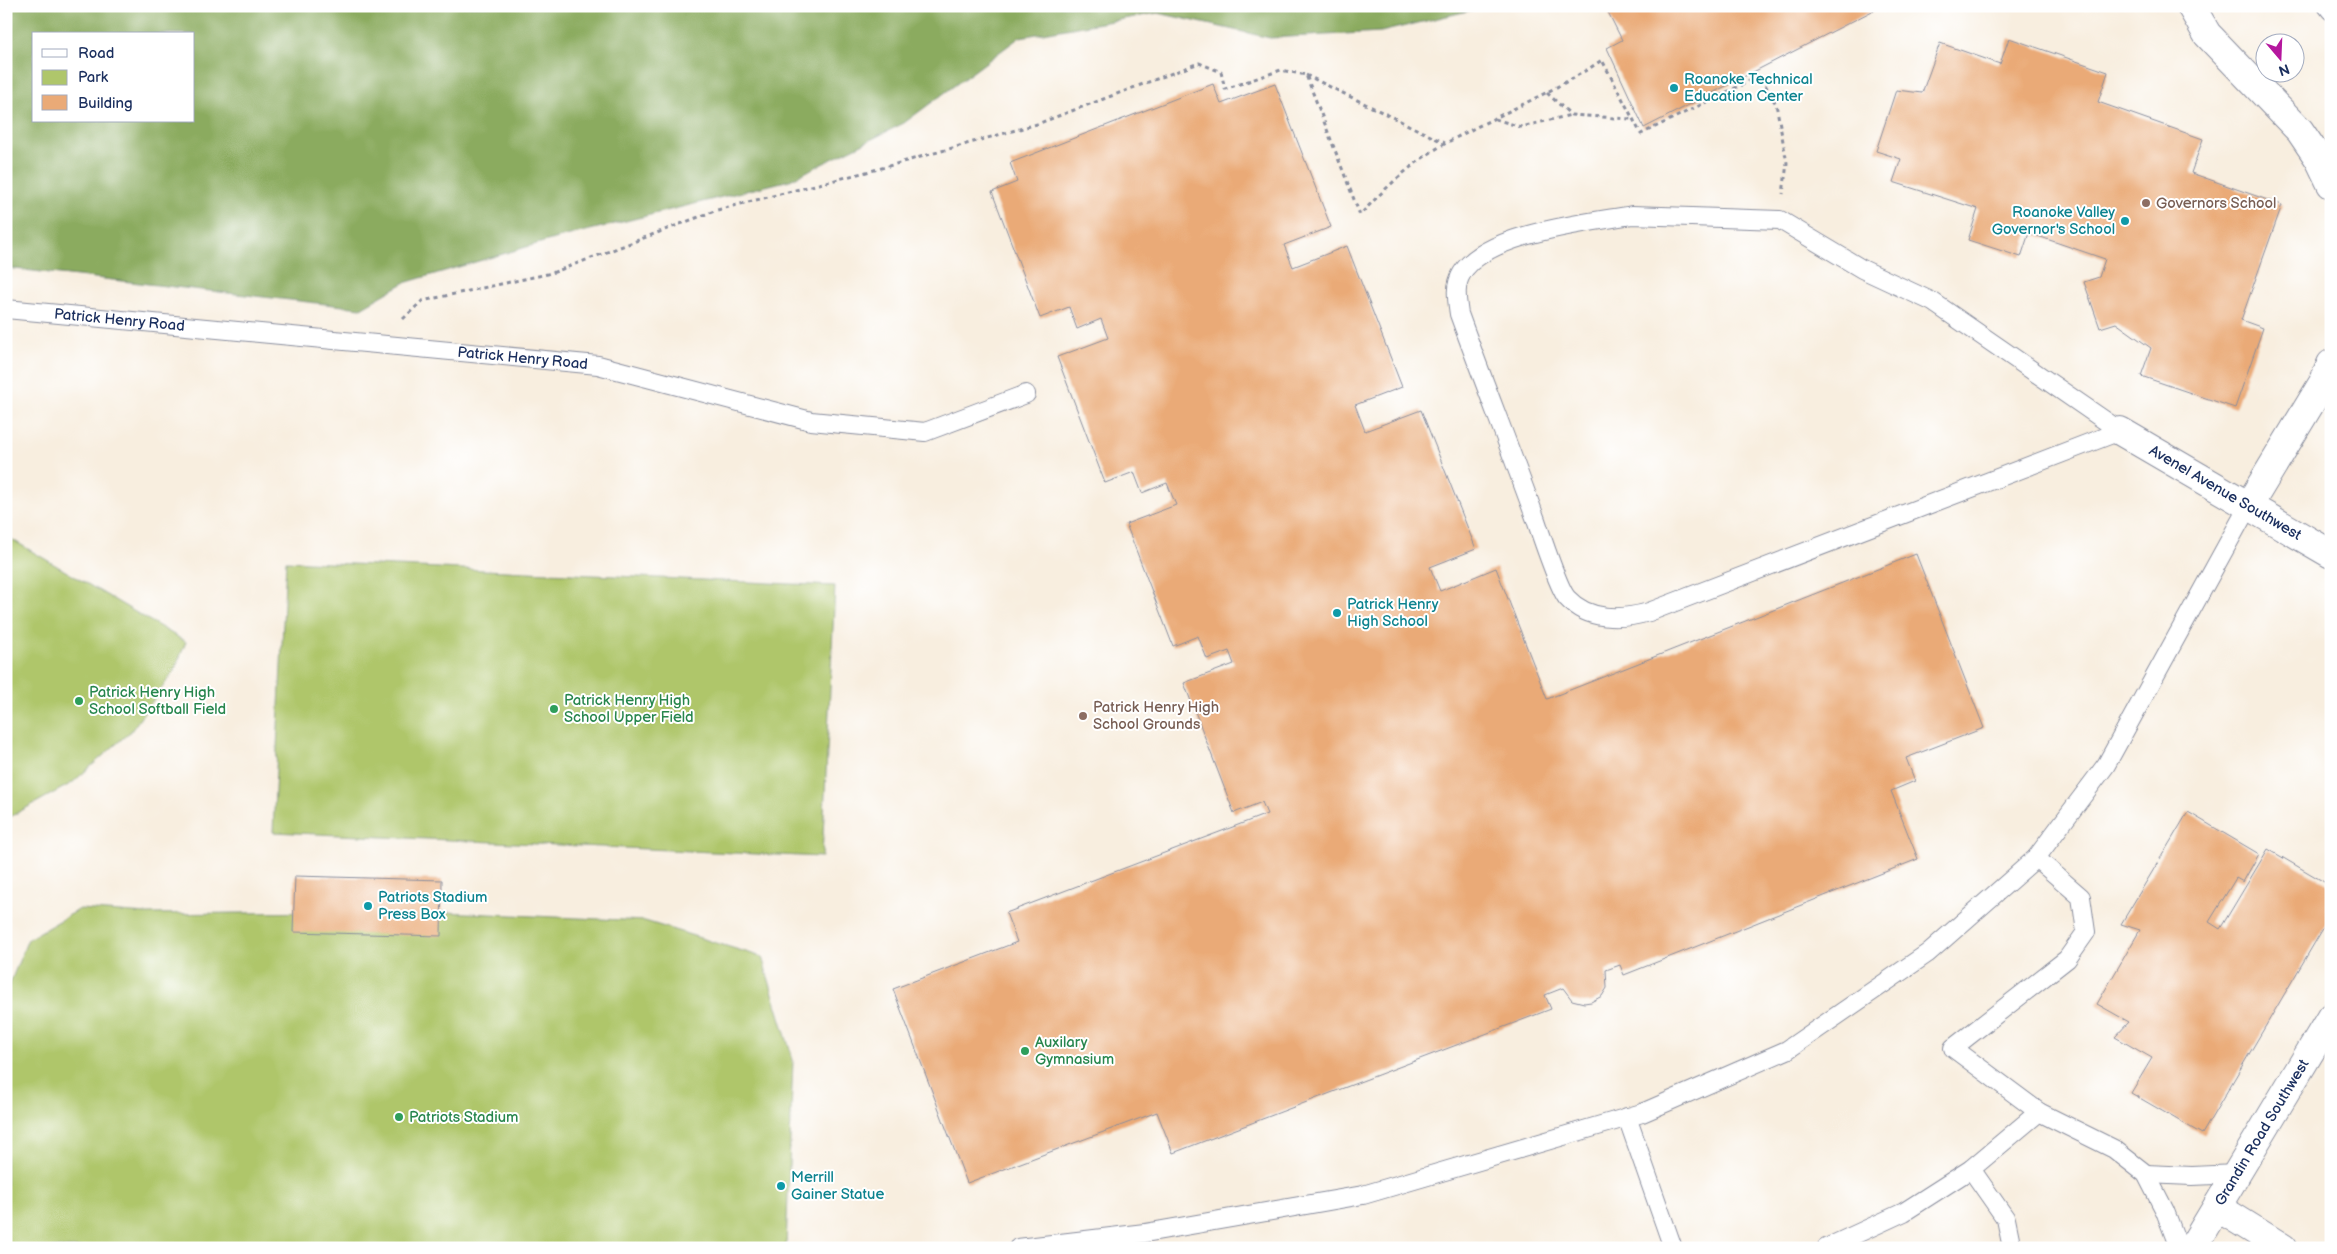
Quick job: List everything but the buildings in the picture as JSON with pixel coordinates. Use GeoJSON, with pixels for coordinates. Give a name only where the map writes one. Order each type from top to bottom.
{"type":"FeatureCollection","features":[{"type":"Feature","properties":{"kind":"street"},"geometry":{"type":"LineString","coordinates":[[2191,6],[2207,34],[2300,131],[2320,159],[2331,184]]}},
{"type":"Feature","properties":{"kind":"street"},"geometry":{"type":"LineString","coordinates":[[2249,505],[2324,381],[2331,364]]}},
{"type":"Feature","properties":{"kind":"street","name":"Avenel Avenue Southwest"},"geometry":{"type":"LineString","coordinates":[[2120,431],[2331,554]]}},
{"type":"Feature","properties":{"kind":"street","name":"Grandin Road Southwest"},"geometry":{"type":"LineString","coordinates":[[2192,1248],[2331,1017]]}},
{"type":"Feature","properties":{"kind":"street"},"geometry":{"type":"LineString","coordinates":[[2217,1207],[2283,1248]]}},
{"type":"Feature","properties":{"kind":"lane"},"geometry":{"type":"LineString","coordinates":[[2327,6],[2331,11]]}},
{"type":"Feature","properties":{"kind":"lane"},"geometry":{"type":"LineString","coordinates":[[1632,215],[1780,220],[1862,269],[1933,302],[2120,431],[1649,612],[1629,618],[1604,617],[1581,609],[1566,597],[1459,314],[1456,294],[1462,274],[1476,258],[1529,234],[1632,215]]}},
{"type":"Feature","properties":{"kind":"lane","name":"Patrick Henry Road"},"geometry":{"type":"LineString","coordinates":[[6,309],[598,365],[811,421],[925,432],[1026,394]]}},
{"type":"Feature","properties":{"kind":"lane"},"geometry":{"type":"LineString","coordinates":[[1018,1248],[1145,1234],[1363,1195],[1627,1117],[1787,1050],[1928,953],[2036,858],[2106,765],[2249,505]]}},
{"type":"Feature","properties":{"kind":"lane"},"geometry":{"type":"LineString","coordinates":[[2036,858],[2081,897],[2086,932],[2067,959],[1953,1048],[2039,1112],[2114,1149],[2146,1174],[2166,1210],[2179,1248]]}},
{"type":"Feature","properties":{"kind":"lane"},"geometry":{"type":"LineString","coordinates":[[1826,1248],[1904,1212],[1971,1169],[2039,1112]]}},
{"type":"Feature","properties":{"kind":"lane"},"geometry":{"type":"LineString","coordinates":[[1627,1117],[1673,1248]]}},
{"type":"Feature","properties":{"kind":"lane"},"geometry":{"type":"LineString","coordinates":[[1971,1169],[2006,1219],[2012,1248]]}},
{"type":"Feature","properties":{"kind":"lane"},"geometry":{"type":"LineString","coordinates":[[2146,1174],[2192,1176],[2237,1174]]}},
{"type":"Feature","properties":{"kind":"path"},"geometry":{"type":"LineString","coordinates":[[1306,75],[1360,215],[1397,179],[1446,143],[1547,92],[1602,60],[1641,134],[1760,76],[1776,104],[1786,163],[1780,220]]}},
{"type":"Feature","properties":{"kind":"path"},"geometry":{"type":"LineString","coordinates":[[376,344],[422,301],[552,273],[717,210],[1037,124],[1199,63],[1221,72],[1225,90],[1281,70],[1306,75],[1414,130],[1446,143]]}},
{"type":"Feature","properties":{"kind":"path"},"geometry":{"type":"LineString","coordinates":[[1547,92],[1572,115]]}},
{"type":"Feature","properties":{"kind":"path"},"geometry":{"type":"LineString","coordinates":[[1494,118],[1521,127],[1572,115],[1632,119]]}},
{"type":"Feature","properties":{"kind":"green space"},"geometry":{"type":"Polygon","coordinates":[[[6,6],[1488,6],[1381,32],[1270,38],[1158,13],[1020,37],[904,123],[790,180],[554,239],[404,283],[361,308],[6,268],[6,6]]]}},
{"type":"Feature","properties":{"kind":"green space","name":"Patrick Henry High School Softball Field"},"geometry":{"type":"Polygon","coordinates":[[[6,536],[186,642],[174,671],[131,731],[72,783],[6,819],[6,536]]]}},
{"type":"Feature","properties":{"kind":"green space","name":"Patrick Henry High School Upper Field"},"geometry":{"type":"Polygon","coordinates":[[[286,561],[835,586],[822,857],[273,832],[286,561]]]}},
{"type":"Feature","properties":{"kind":"green space","name":"Patriots Stadium"},"geometry":{"type":"Polygon","coordinates":[[[80,909],[146,914],[422,911],[645,921],[762,957],[793,1060],[786,1248],[6,1248],[6,993],[28,939],[80,909]]]}},
{"type":"Feature","properties":{"kind":"place","name":"Roanoke Technical Education Center"},"geometry":{"type":"Point","coordinates":[1674,88]}},
{"type":"Feature","properties":{"kind":"place","name":"Governors School"},"geometry":{"type":"Point","coordinates":[2146,203]}},
{"type":"Feature","properties":{"kind":"place","name":"Roanoke Valley Governor's School"},"geometry":{"type":"Point","coordinates":[2125,221]}},
{"type":"Feature","properties":{"kind":"place","name":"Patrick Henry High School"},"geometry":{"type":"Point","coordinates":[1337,613]}},
{"type":"Feature","properties":{"kind":"place","name":"Patrick Henry High School Softball Field"},"geometry":{"type":"Point","coordinates":[79,701]}},
{"type":"Feature","properties":{"kind":"place","name":"Patrick Henry High School Upper Field"},"geometry":{"type":"Point","coordinates":[554,709]}},
{"type":"Feature","properties":{"kind":"place","name":"Patrick Henry High School Grounds"},"geometry":{"type":"Point","coordinates":[1083,716]}},
{"type":"Feature","properties":{"kind":"place","name":"Patriots Stadium Press Box"},"geometry":{"type":"Point","coordinates":[368,906]}},
{"type":"Feature","properties":{"kind":"place","name":"Auxilary Gymnasium"},"geometry":{"type":"Point","coordinates":[1025,1051]}},
{"type":"Feature","properties":{"kind":"place","name":"Patriots Stadium"},"geometry":{"type":"Point","coordinates":[399,1117]}},
{"type":"Feature","properties":{"kind":"place","name":"Merrill Gainer Statue"},"geometry":{"type":"Point","coordinates":[781,1186]}}]}
